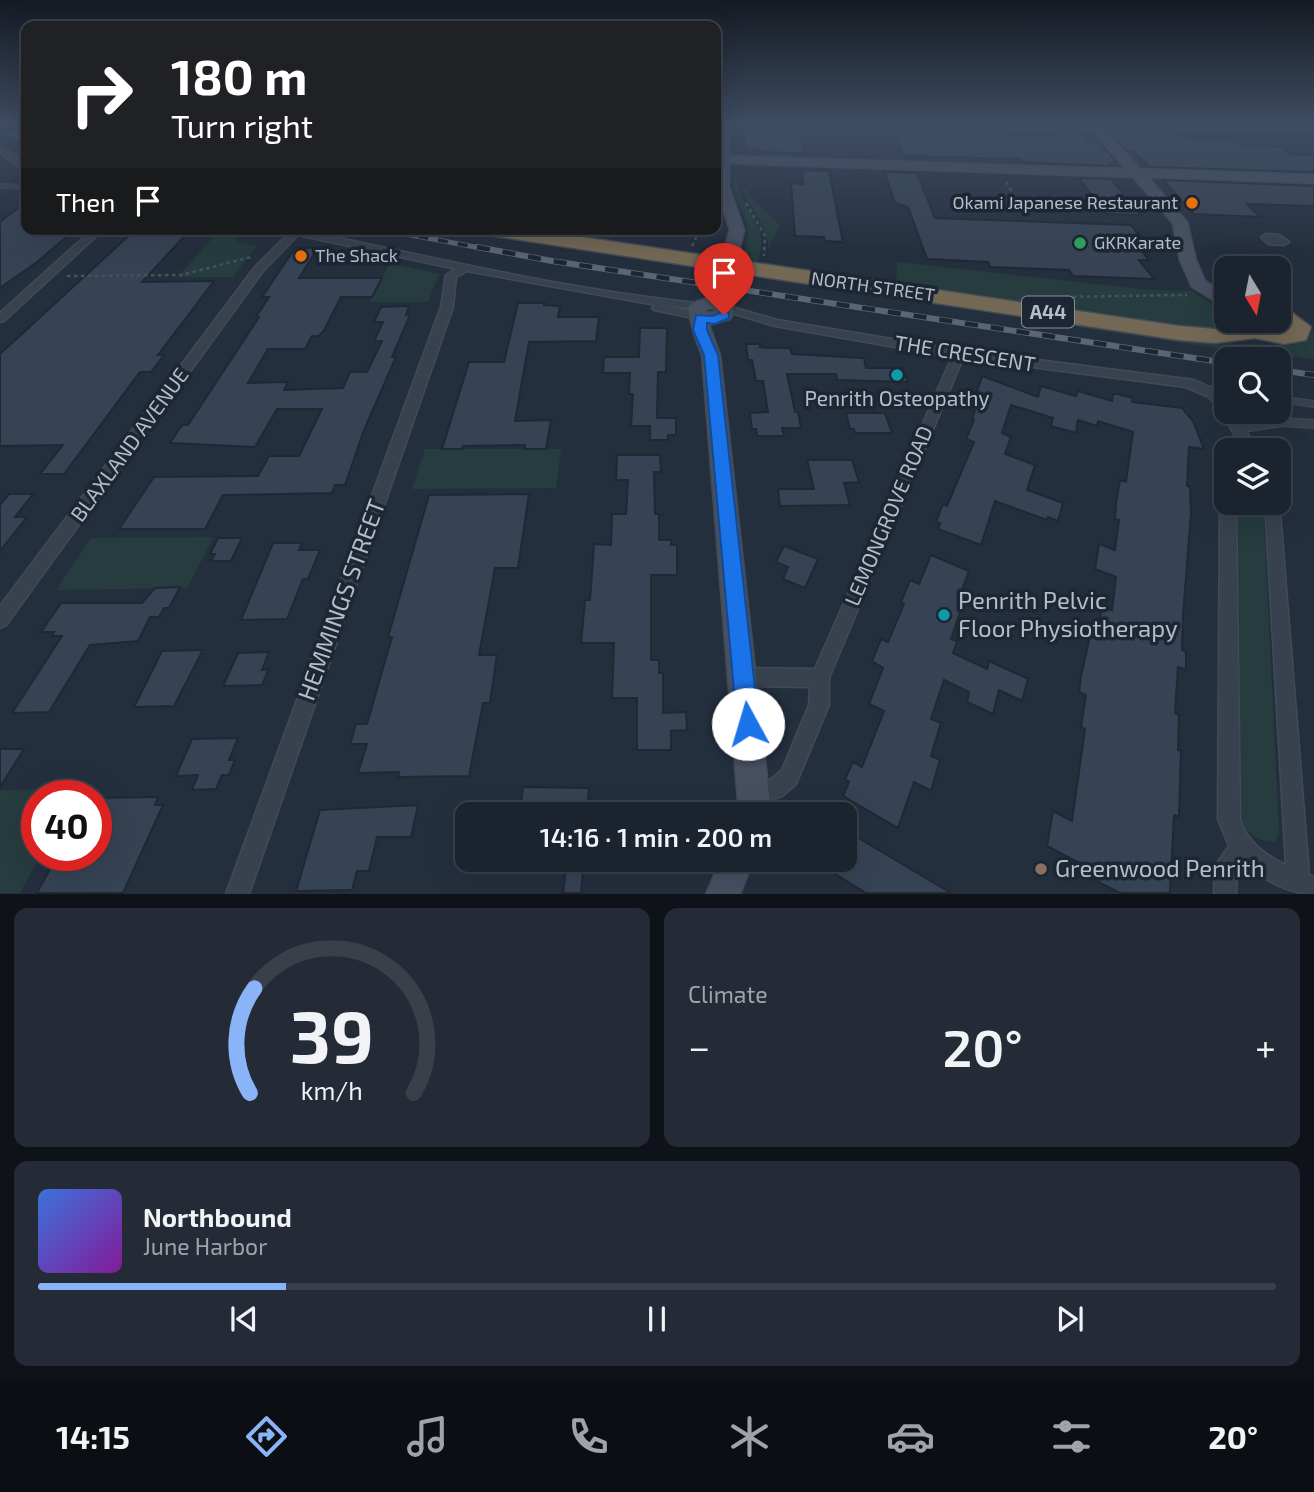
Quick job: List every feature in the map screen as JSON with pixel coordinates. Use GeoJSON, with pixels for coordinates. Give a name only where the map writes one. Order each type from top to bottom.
{"type":"FeatureCollection","features":[{"type":"Feature","properties":{"kind":"highway","name":"NORTH STREET"},"geometry":{"type":"LineString","coordinates":[[528,235],[1197,336],[1225,333]]}},
{"type":"Feature","properties":{"kind":"highway","name":"A44"},"geometry":{"type":"LineString","coordinates":[[1292,315],[1314,313]]}},
{"type":"Feature","properties":{"kind":"highway","name":"A44"},"geometry":{"type":"LineString","coordinates":[[1269,333],[1276,336],[1298,335],[1299,327],[1292,322]]}},
{"type":"Feature","properties":{"kind":"street"},"geometry":{"type":"LineString","coordinates":[[980,168],[1314,179]]}},
{"type":"Feature","properties":{"kind":"street"},"geometry":{"type":"LineString","coordinates":[[1133,168],[1180,222],[1188,260],[1198,284],[1214,294]]}},
{"type":"Feature","properties":{"kind":"street"},"geometry":{"type":"LineString","coordinates":[[721,176],[723,192],[737,230],[729,260],[709,309],[711,355],[755,802]]}},
{"type":"Feature","properties":{"kind":"street"},"geometry":{"type":"LineString","coordinates":[[0,319],[92,235]]}},
{"type":"Feature","properties":{"kind":"street","name":"BLAXLAND AVENUE"},"geometry":{"type":"LineString","coordinates":[[0,620],[255,263],[284,235]]}},
{"type":"Feature","properties":{"kind":"street","name":"THE CRESCENT"},"geometry":{"type":"LineString","coordinates":[[312,235],[466,268],[637,300],[660,309],[709,309],[959,354],[1107,375],[1189,383],[1208,390]]}},
{"type":"Feature","properties":{"kind":"street","name":"HEMMINGS STREET"},"geometry":{"type":"LineString","coordinates":[[237,894],[447,307],[464,279],[466,268]]}},
{"type":"Feature","properties":{"kind":"street","name":"LEMONGROVE ROAD"},"geometry":{"type":"LineString","coordinates":[[759,802],[789,777],[819,705],[820,678],[959,354]]}},
{"type":"Feature","properties":{"kind":"street"},"geometry":{"type":"LineString","coordinates":[[1208,390],[1214,394]]}},
{"type":"Feature","properties":{"kind":"street"},"geometry":{"type":"LineString","coordinates":[[1234,424],[1242,438]]}},
{"type":"Feature","properties":{"kind":"street"},"geometry":{"type":"LineString","coordinates":[[1236,429],[1238,438]]}},
{"type":"Feature","properties":{"kind":"street"},"geometry":{"type":"LineString","coordinates":[[1228,515],[1229,819],[1232,835],[1252,859],[1296,885]]}},
{"type":"Feature","properties":{"kind":"street"},"geometry":{"type":"LineString","coordinates":[[1274,515],[1296,885]]}},
{"type":"Feature","properties":{"kind":"street"},"geometry":{"type":"LineString","coordinates":[[743,677],[820,678]]}},
{"type":"Feature","properties":{"kind":"street"},"geometry":{"type":"LineString","coordinates":[[1225,894],[1226,866],[1241,848]]}},
{"type":"Feature","properties":{"kind":"street"},"geometry":{"type":"LineString","coordinates":[[723,894],[732,872]]}},
{"type":"Feature","properties":{"kind":"lane"},"geometry":{"type":"LineString","coordinates":[[0,186],[21,187]]}},
{"type":"Feature","properties":{"kind":"lane"},"geometry":{"type":"LineString","coordinates":[[1208,390],[1214,389]]}},
{"type":"Feature","properties":{"kind":"lane"},"geometry":{"type":"LineString","coordinates":[[1291,401],[1314,404]]}},
{"type":"Feature","properties":{"kind":"lane"},"geometry":{"type":"LineString","coordinates":[[1236,429],[1282,422],[1314,424]]}},
{"type":"Feature","properties":{"kind":"path"},"geometry":{"type":"LineString","coordinates":[[1002,174],[1028,218]]}},
{"type":"Feature","properties":{"kind":"path"},"geometry":{"type":"LineString","coordinates":[[744,200],[765,236],[763,258]]}},
{"type":"Feature","properties":{"kind":"path"},"geometry":{"type":"LineString","coordinates":[[684,245],[692,246],[697,235]]}},
{"type":"Feature","properties":{"kind":"path"},"geometry":{"type":"LineString","coordinates":[[67,276],[183,275],[255,263]]}},
{"type":"Feature","properties":{"kind":"path"},"geometry":{"type":"LineString","coordinates":[[1050,297],[1196,295]]}},
{"type":"Feature","properties":{"kind":"green space"},"geometry":{"type":"Polygon","coordinates":[[[733,180],[737,180],[744,203],[759,229],[761,249],[757,263],[741,260],[748,235],[733,180]]]}},
{"type":"Feature","properties":{"kind":"green space"},"geometry":{"type":"Polygon","coordinates":[[[743,188],[746,188],[749,196],[780,225],[768,251],[763,226],[743,188]]]}},
{"type":"Feature","properties":{"kind":"green space"},"geometry":{"type":"Polygon","coordinates":[[[215,235],[240,235],[236,241],[257,246],[233,277],[178,277],[215,235]]]}},
{"type":"Feature","properties":{"kind":"green space"},"geometry":{"type":"Polygon","coordinates":[[[897,262],[1149,290],[1192,291],[1214,306],[1214,331],[1210,332],[896,286],[897,262]]]}},
{"type":"Feature","properties":{"kind":"green space"},"geometry":{"type":"Polygon","coordinates":[[[390,263],[439,274],[428,302],[370,302],[390,263]]]}},
{"type":"Feature","properties":{"kind":"green space"},"geometry":{"type":"Polygon","coordinates":[[[1076,323],[1207,343],[1292,345],[1307,339],[1314,328],[1314,359],[1291,356],[1291,347],[1214,348],[1077,327],[1076,323]]]}},
{"type":"Feature","properties":{"kind":"green space"},"geometry":{"type":"Polygon","coordinates":[[[425,449],[561,449],[556,488],[412,489],[425,449]]]}},
{"type":"Feature","properties":{"kind":"green space"},"geometry":{"type":"Polygon","coordinates":[[[1238,515],[1264,515],[1279,833],[1276,841],[1264,841],[1254,836],[1241,816],[1238,515]]]}},
{"type":"Feature","properties":{"kind":"green space"},"geometry":{"type":"Polygon","coordinates":[[[214,537],[187,588],[56,590],[91,538],[214,537]]]}},
{"type":"Feature","properties":{"kind":"green space"},"geometry":{"type":"Polygon","coordinates":[[[0,790],[21,790],[21,871],[32,871],[20,893],[0,893],[0,790]]]}},
{"type":"Feature","properties":{"kind":"building"},"geometry":{"type":"Polygon","coordinates":[[[1174,168],[1314,168],[1314,172],[1174,168]]]}},
{"type":"Feature","properties":{"kind":"building"},"geometry":{"type":"Polygon","coordinates":[[[802,170],[829,171],[843,242],[825,241],[824,237],[795,236],[791,183],[803,184],[802,170]]]}},
{"type":"Feature","properties":{"kind":"building"},"geometry":{"type":"Polygon","coordinates":[[[917,173],[935,218],[1131,225],[1151,250],[1140,249],[1149,260],[1139,260],[1154,279],[1073,276],[1069,270],[990,267],[988,262],[927,259],[908,207],[895,203],[885,174],[917,173]]]}},
{"type":"Feature","properties":{"kind":"building"},"geometry":{"type":"Polygon","coordinates":[[[1079,178],[1111,179],[1141,215],[1106,214],[1079,178]]]}},
{"type":"Feature","properties":{"kind":"building"},"geometry":{"type":"Polygon","coordinates":[[[1163,180],[1314,186],[1314,206],[1247,204],[1260,217],[1194,214],[1163,180]]]}},
{"type":"Feature","properties":{"kind":"building"},"geometry":{"type":"Polygon","coordinates":[[[21,206],[21,235],[69,235],[0,288],[0,222],[21,206]]]}},
{"type":"Feature","properties":{"kind":"building"},"geometry":{"type":"Polygon","coordinates":[[[129,235],[185,235],[142,282],[214,281],[158,355],[164,355],[151,372],[140,372],[64,474],[40,474],[63,445],[0,446],[0,354],[129,235]]]}},
{"type":"Feature","properties":{"kind":"building"},"geometry":{"type":"Polygon","coordinates":[[[295,248],[318,248],[299,278],[382,278],[372,297],[341,297],[323,332],[312,336],[305,349],[268,349],[248,383],[288,382],[284,390],[343,388],[350,372],[367,372],[382,341],[374,341],[383,322],[374,322],[381,307],[409,306],[406,315],[410,315],[392,357],[396,357],[364,430],[345,485],[335,485],[332,493],[223,495],[205,529],[119,529],[154,477],[258,476],[269,456],[299,456],[322,409],[277,409],[255,447],[170,443],[182,425],[188,425],[259,317],[256,317],[269,297],[262,297],[295,248]]]}},
{"type":"Feature","properties":{"kind":"building"},"geometry":{"type":"Polygon","coordinates":[[[518,303],[560,306],[558,317],[599,317],[596,341],[529,342],[515,421],[551,420],[546,449],[525,449],[525,445],[442,449],[469,362],[504,362],[518,303]]]}},
{"type":"Feature","properties":{"kind":"building"},"geometry":{"type":"Polygon","coordinates":[[[640,328],[667,328],[666,372],[658,372],[657,418],[676,418],[676,435],[668,435],[668,440],[650,440],[650,426],[631,426],[633,394],[629,394],[630,373],[603,373],[604,357],[639,357],[640,328]]]}},
{"type":"Feature","properties":{"kind":"building"},"geometry":{"type":"Polygon","coordinates":[[[746,344],[790,348],[792,354],[864,358],[866,368],[902,368],[908,382],[837,380],[836,374],[787,374],[801,428],[782,428],[784,436],[757,436],[756,429],[752,429],[750,413],[768,412],[763,381],[756,381],[752,360],[748,360],[746,344]]]}},
{"type":"Feature","properties":{"kind":"building"},"geometry":{"type":"Polygon","coordinates":[[[982,376],[1038,397],[1041,386],[1076,396],[1078,391],[1112,401],[1113,394],[1118,394],[1133,398],[1132,402],[1182,408],[1193,421],[1204,449],[1189,447],[1187,486],[1190,487],[1191,512],[1182,650],[1186,652],[1186,670],[1178,667],[1175,713],[1179,715],[1178,750],[1181,751],[1179,817],[1174,815],[1170,893],[1120,893],[1077,871],[1078,862],[1047,846],[1053,811],[1072,821],[1085,729],[1081,727],[1086,695],[1079,692],[1081,676],[1090,636],[1097,639],[1102,606],[1112,610],[1116,577],[1095,569],[1099,544],[1115,550],[1119,520],[1115,519],[1116,503],[1120,480],[1126,482],[1133,432],[1098,421],[1097,426],[1078,420],[1076,433],[1051,426],[1053,418],[1011,405],[1002,433],[1011,437],[1005,454],[1035,465],[1027,490],[1063,503],[1058,521],[1048,517],[1047,520],[995,501],[981,545],[938,529],[940,523],[936,522],[943,504],[947,506],[974,442],[966,439],[974,420],[975,411],[971,410],[982,376]]]}},
{"type":"Feature","properties":{"kind":"building"},"geometry":{"type":"Polygon","coordinates":[[[846,413],[885,413],[892,433],[855,433],[854,429],[850,429],[846,413]]]}},
{"type":"Feature","properties":{"kind":"building"},"geometry":{"type":"Polygon","coordinates":[[[617,455],[660,455],[661,472],[654,472],[659,540],[671,540],[671,545],[677,545],[677,575],[651,575],[651,660],[659,660],[659,673],[663,673],[663,713],[686,712],[687,730],[671,731],[671,750],[637,750],[637,698],[612,698],[614,643],[581,643],[585,600],[590,600],[594,544],[611,545],[612,514],[626,514],[628,480],[616,480],[617,455]]]}},
{"type":"Feature","properties":{"kind":"building"},"geometry":{"type":"Polygon","coordinates":[[[807,460],[852,460],[859,482],[844,483],[850,505],[780,506],[778,489],[814,489],[807,460]]]}},
{"type":"Feature","properties":{"kind":"building"},"geometry":{"type":"Polygon","coordinates":[[[9,494],[33,494],[15,517],[27,517],[0,551],[0,505],[9,494]]]}},
{"type":"Feature","properties":{"kind":"building"},"geometry":{"type":"Polygon","coordinates":[[[529,494],[518,568],[495,568],[479,655],[497,655],[490,703],[483,703],[469,776],[398,777],[399,772],[358,773],[367,744],[350,744],[356,724],[367,724],[392,637],[388,637],[429,495],[529,494]]]}},
{"type":"Feature","properties":{"kind":"building"},"geometry":{"type":"Polygon","coordinates":[[[218,538],[242,538],[231,561],[211,561],[215,554],[210,554],[218,538]]]}},
{"type":"Feature","properties":{"kind":"building"},"geometry":{"type":"Polygon","coordinates":[[[273,543],[302,543],[299,550],[320,550],[308,579],[303,579],[287,619],[241,620],[273,543]]]}},
{"type":"Feature","properties":{"kind":"building"},"geometry":{"type":"Polygon","coordinates":[[[784,546],[818,559],[805,588],[783,579],[788,567],[776,562],[784,546]]]}},
{"type":"Feature","properties":{"kind":"building"},"geometry":{"type":"Polygon","coordinates":[[[931,555],[969,571],[958,601],[963,603],[951,639],[957,641],[953,653],[987,669],[989,661],[1028,679],[1022,701],[999,690],[993,714],[967,702],[969,692],[944,680],[931,719],[941,723],[931,756],[940,760],[931,791],[914,782],[898,828],[843,796],[849,782],[845,779],[853,762],[862,767],[884,711],[869,704],[883,668],[872,661],[881,639],[888,642],[904,604],[901,602],[910,580],[919,584],[931,555]]]}},
{"type":"Feature","properties":{"kind":"building"},"geometry":{"type":"Polygon","coordinates":[[[180,587],[169,608],[164,608],[159,617],[150,617],[138,641],[90,645],[49,712],[12,713],[62,636],[52,636],[54,632],[41,632],[61,603],[142,603],[155,588],[180,587]]]}},
{"type":"Feature","properties":{"kind":"building"},"geometry":{"type":"Polygon","coordinates":[[[203,650],[174,706],[134,707],[162,651],[203,650]]]}},
{"type":"Feature","properties":{"kind":"building"},"geometry":{"type":"Polygon","coordinates":[[[269,652],[262,670],[269,669],[262,685],[223,686],[238,653],[269,652]]]}},
{"type":"Feature","properties":{"kind":"building"},"geometry":{"type":"Polygon","coordinates":[[[238,738],[229,760],[235,760],[229,775],[222,775],[216,789],[192,790],[198,775],[176,776],[192,739],[238,738]]]}},
{"type":"Feature","properties":{"kind":"building"},"geometry":{"type":"Polygon","coordinates":[[[0,749],[24,749],[0,787],[0,749]]]}},
{"type":"Feature","properties":{"kind":"building"},"geometry":{"type":"Polygon","coordinates":[[[523,787],[589,788],[588,802],[521,802],[523,787]]]}},
{"type":"Feature","properties":{"kind":"building"},"geometry":{"type":"Polygon","coordinates":[[[158,797],[155,805],[163,805],[123,893],[37,893],[49,871],[112,871],[112,798],[158,797]]]}},
{"type":"Feature","properties":{"kind":"building"},"geometry":{"type":"Polygon","coordinates":[[[418,805],[411,837],[377,837],[369,871],[357,871],[352,890],[296,891],[320,810],[418,805]]]}},
{"type":"Feature","properties":{"kind":"building"},"geometry":{"type":"Polygon","coordinates":[[[857,837],[951,893],[866,893],[832,872],[857,872],[857,837]]]}},
{"type":"Feature","properties":{"kind":"building"},"geometry":{"type":"Polygon","coordinates":[[[565,872],[583,872],[581,893],[563,893],[565,872]]]}},
{"type":"Feature","properties":{"kind":"railway"},"geometry":{"type":"LineString","coordinates":[[411,235],[486,249]]}},
{"type":"Feature","properties":{"kind":"railway"},"geometry":{"type":"LineString","coordinates":[[477,247],[552,261],[1214,361]]}},
{"type":"Feature","properties":{"kind":"railway"},"geometry":{"type":"LineString","coordinates":[[1291,372],[1314,375]]}},
{"type":"Feature","properties":{"kind":"place","name":"Okami Japanese Restaurant"},"geometry":{"type":"Point","coordinates":[1192,203]}},
{"type":"Feature","properties":{"kind":"place","name":"GKRKarate"},"geometry":{"type":"Point","coordinates":[1080,243]}},
{"type":"Feature","properties":{"kind":"place","name":"The Shack"},"geometry":{"type":"Point","coordinates":[301,256]}},
{"type":"Feature","properties":{"kind":"place","name":"Penrith Osteopathy"},"geometry":{"type":"Point","coordinates":[897,375]}},
{"type":"Feature","properties":{"kind":"place","name":"Penrith Pelvic Floor Physiotherapy"},"geometry":{"type":"Point","coordinates":[944,615]}},
{"type":"Feature","properties":{"kind":"place","name":"Greenwood Penrith"},"geometry":{"type":"Point","coordinates":[1041,869]}},
{"type":"Feature","properties":{"kind":"route"},"geometry":{"type":"LineString","coordinates":[[724,315],[715,320],[701,318],[700,330],[711,355],[748,724]]}}]}
